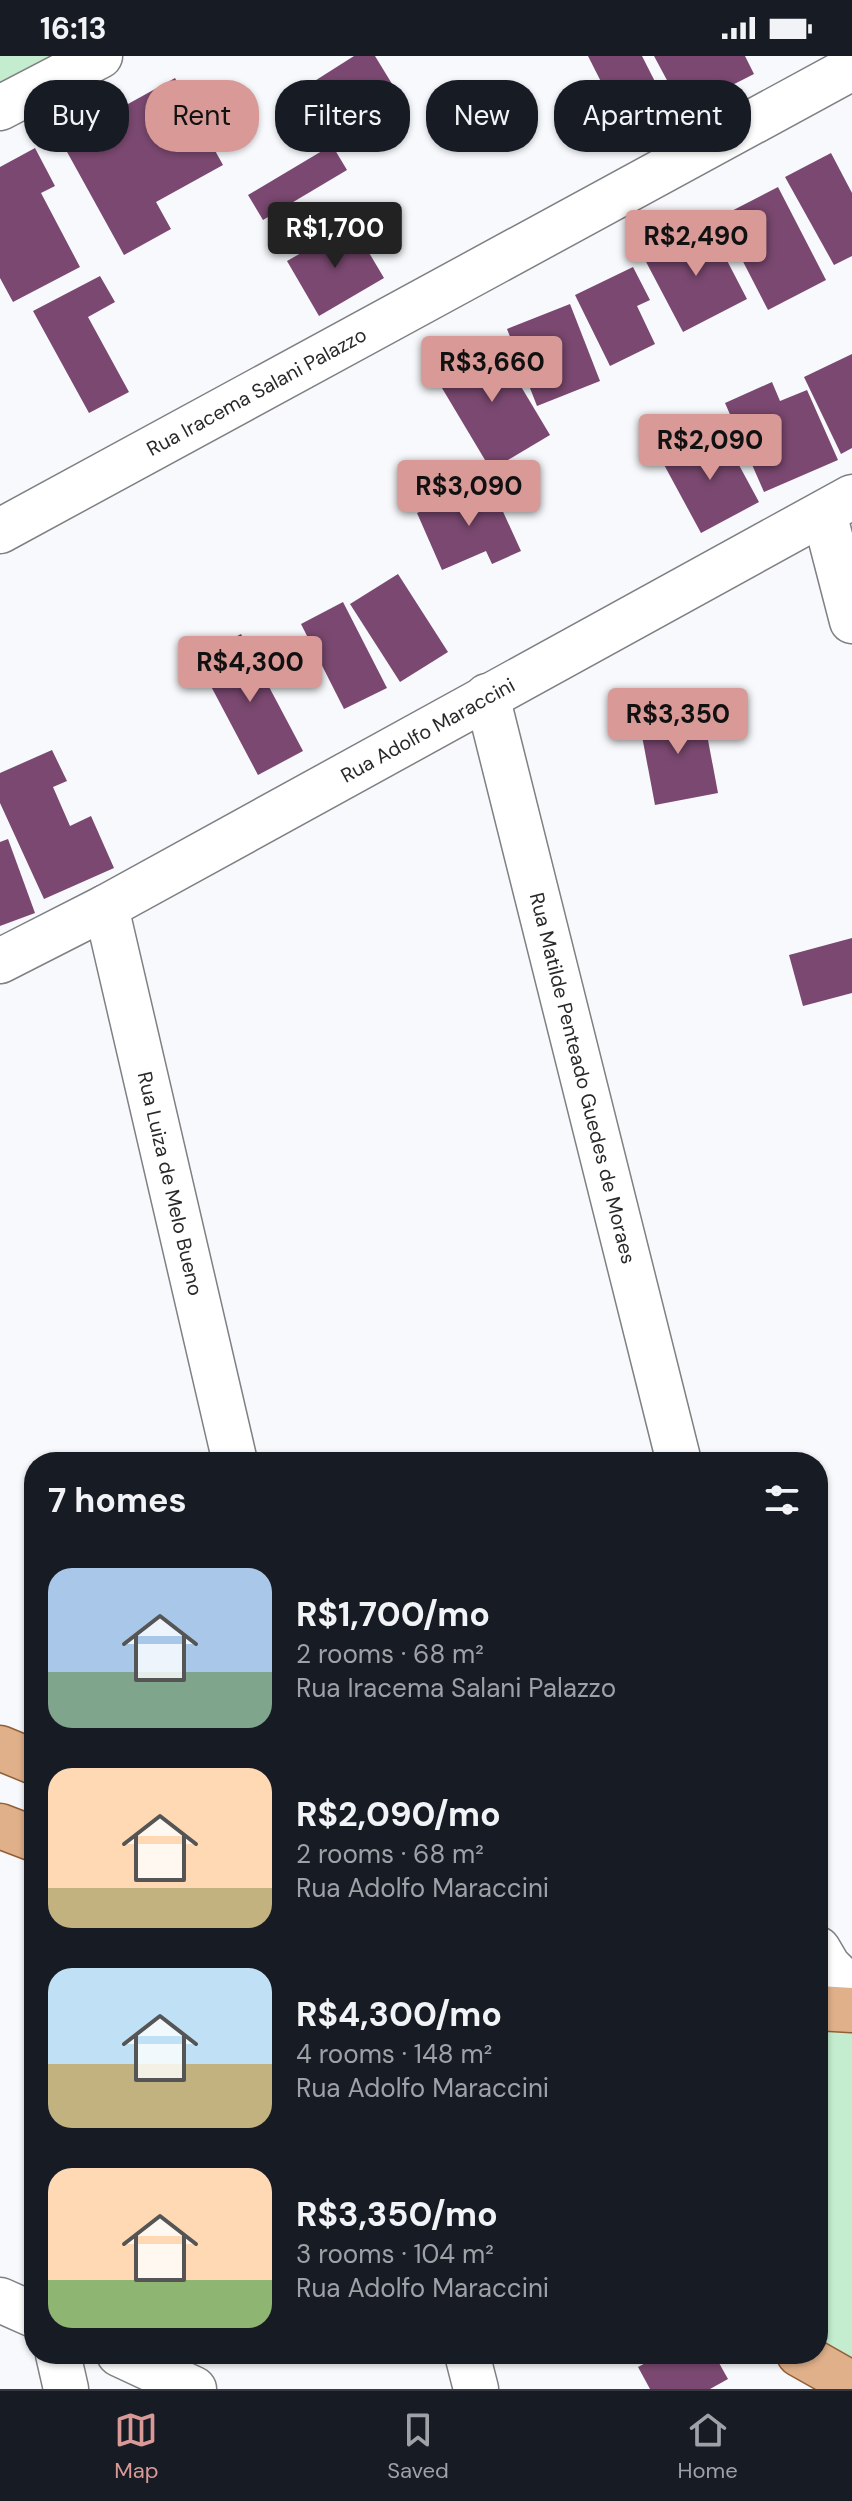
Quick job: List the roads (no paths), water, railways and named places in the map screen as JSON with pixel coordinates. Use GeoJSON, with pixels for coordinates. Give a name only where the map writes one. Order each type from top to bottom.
{"type":"FeatureCollection","features":[{"type":"Feature","properties":{"kind":"main road"},"geometry":{"type":"LineString","coordinates":[[0,1748],[24,1758]]}},
{"type":"Feature","properties":{"kind":"main road"},"geometry":{"type":"LineString","coordinates":[[0,1826],[24,1835]]}},
{"type":"Feature","properties":{"kind":"main road"},"geometry":{"type":"LineString","coordinates":[[828,2009],[852,2010]]}},
{"type":"Feature","properties":{"kind":"main road"},"geometry":{"type":"LineString","coordinates":[[815,2364],[850,2385]]}},
{"type":"Feature","properties":{"kind":"street"},"geometry":{"type":"LineString","coordinates":[[0,108],[100,56]]}},
{"type":"Feature","properties":{"kind":"street","name":"Rua Iracema Salani Palazzo"},"geometry":{"type":"LineString","coordinates":[[0,531],[852,68]]}},
{"type":"Feature","properties":{"kind":"street"},"geometry":{"type":"LineString","coordinates":[[838,505],[852,621]]}},
{"type":"Feature","properties":{"kind":"street","name":"Rua Adolfo Maraccini"},"geometry":{"type":"LineString","coordinates":[[0,961],[106,907],[838,505]]}},
{"type":"Feature","properties":{"kind":"street","name":"Rua Matilde Penteado Guedes de Moraes"},"geometry":{"type":"LineString","coordinates":[[487,696],[676,1452]]}},
{"type":"Feature","properties":{"kind":"street","name":"Rua Luiza de Melo Bueno"},"geometry":{"type":"LineString","coordinates":[[106,907],[233,1452]]}},
{"type":"Feature","properties":{"kind":"street"},"geometry":{"type":"LineString","coordinates":[[828,1966],[852,1990]]}},
{"type":"Feature","properties":{"kind":"street"},"geometry":{"type":"LineString","coordinates":[[0,2300],[24,2311]]}},
{"type":"Feature","properties":{"kind":"street"},"geometry":{"type":"LineString","coordinates":[[60,2364],[66,2389]]}},
{"type":"Feature","properties":{"kind":"street"},"geometry":{"type":"LineString","coordinates":[[140,2364],[194,2389]]}},
{"type":"Feature","properties":{"kind":"street"},"geometry":{"type":"LineString","coordinates":[[470,2364],[476,2389]]}}]}
